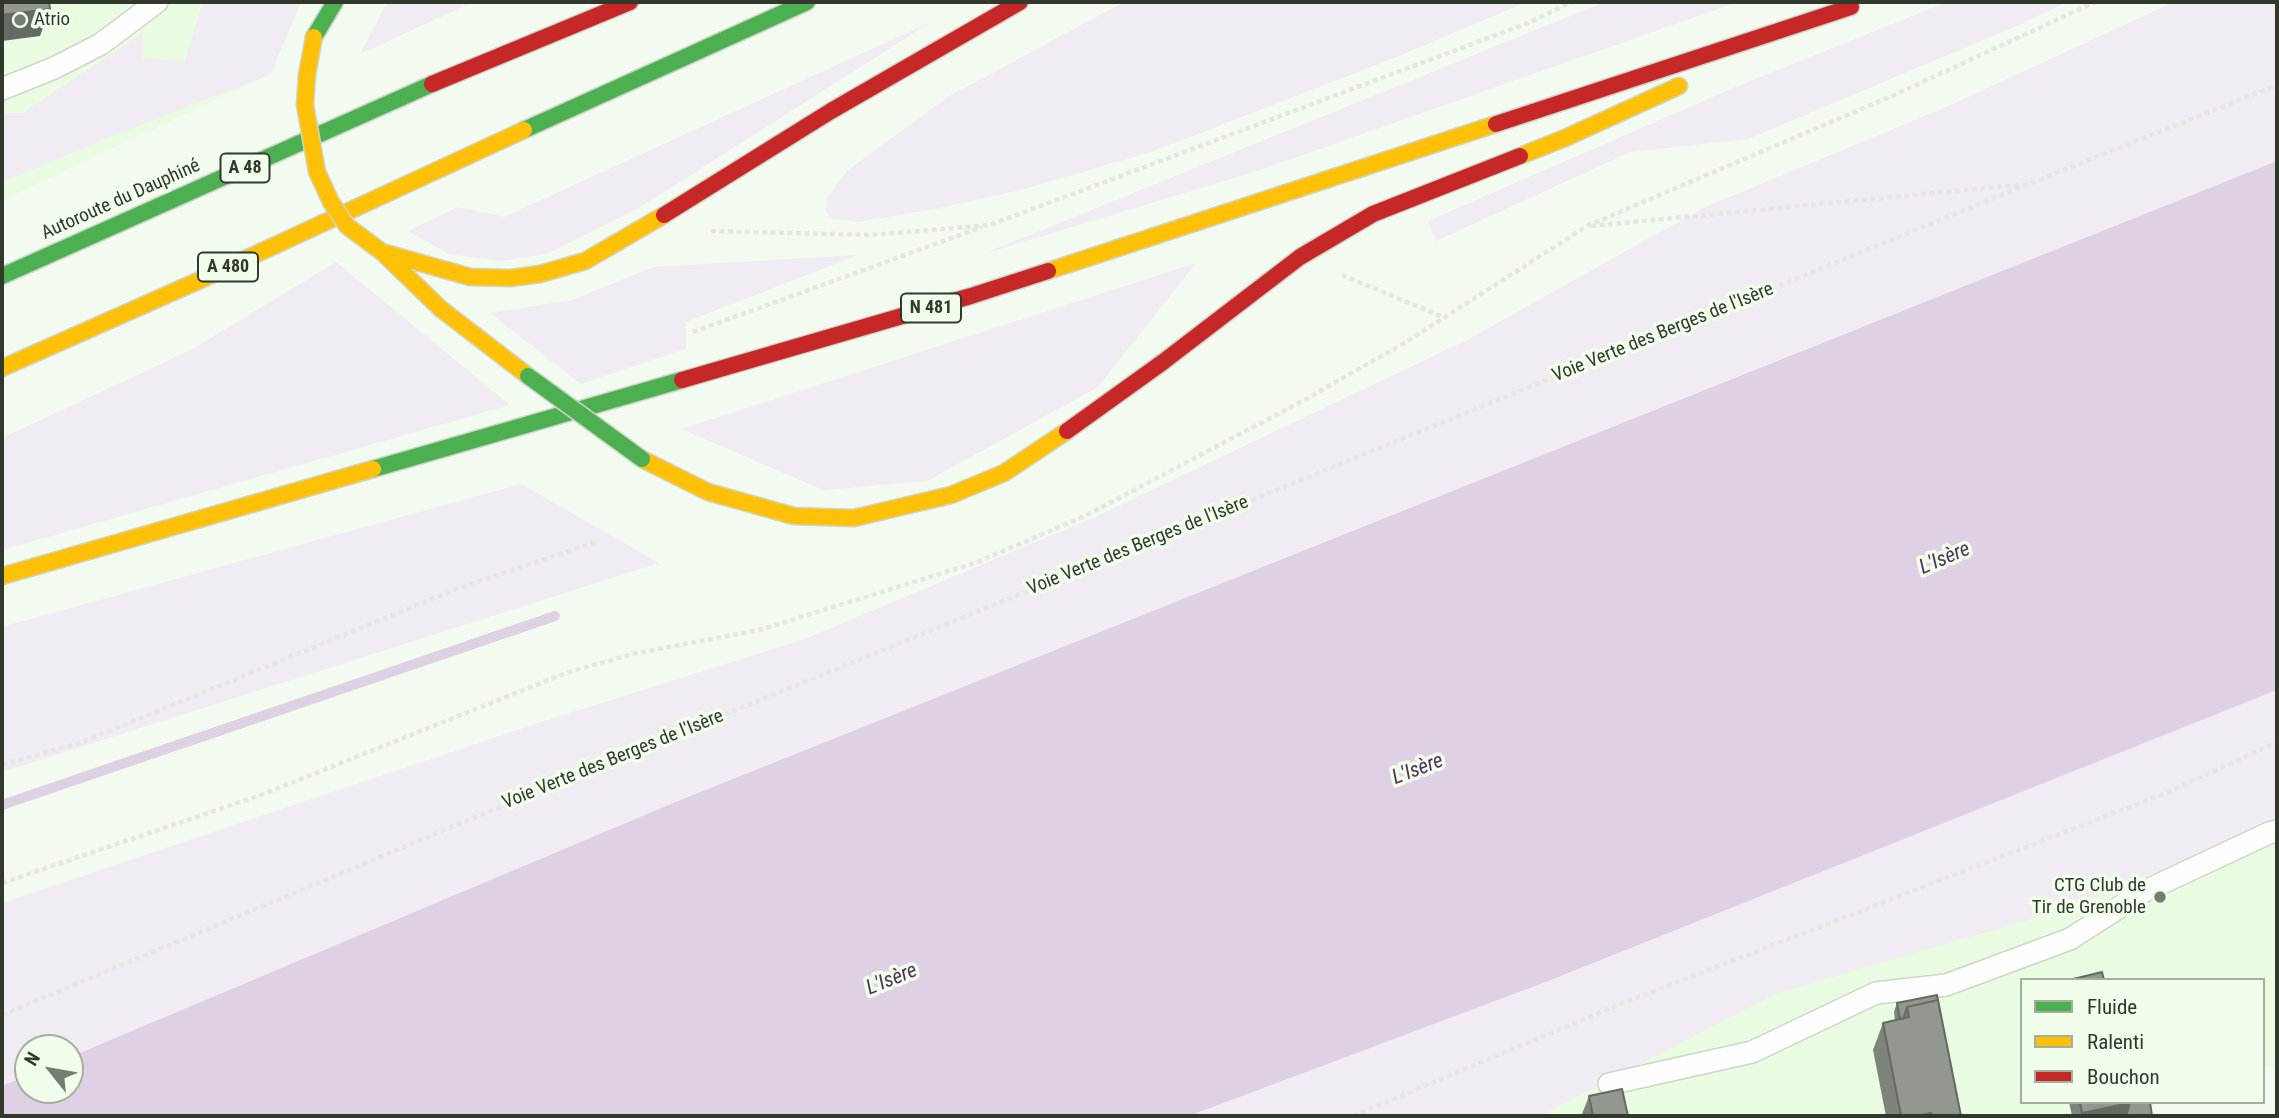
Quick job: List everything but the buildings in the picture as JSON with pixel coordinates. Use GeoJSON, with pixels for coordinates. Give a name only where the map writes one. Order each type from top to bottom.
{"type":"FeatureCollection","features":[{"type":"Feature","properties":{"kind":"highway"},"geometry":{"type":"LineString","coordinates":[[335,2],[314,37],[305,106],[317,172],[331,202],[347,226],[382,252],[441,309],[642,459],[708,492],[794,516],[854,518],[950,495],[1004,473],[1163,362],[1244,297],[1300,257],[1373,214],[1565,138],[1689,81]]}},
{"type":"Feature","properties":{"kind":"highway"},"geometry":{"type":"LineString","coordinates":[[488,60],[603,2]]}},
{"type":"Feature","properties":{"kind":"highway"},"geometry":{"type":"LineString","coordinates":[[488,60],[630,2]]}},
{"type":"Feature","properties":{"kind":"highway","name":"A 480"},"geometry":{"type":"LineString","coordinates":[[2,368],[807,2]]}},
{"type":"Feature","properties":{"kind":"highway"},"geometry":{"type":"LineString","coordinates":[[382,252],[470,277],[511,278],[540,274],[585,261],[831,111],[1020,2]]}},
{"type":"Feature","properties":{"kind":"highway"},"geometry":{"type":"LineString","coordinates":[[1714,69],[1857,4]]}},
{"type":"Feature","properties":{"kind":"highway","name":"N 481"},"geometry":{"type":"LineString","coordinates":[[2,576],[971,296],[1857,4]]}},
{"type":"Feature","properties":{"kind":"highway","name":"Autoroute du Dauphiné"},"geometry":{"type":"LineString","coordinates":[[2,276],[488,60]]}},
{"type":"Feature","properties":{"kind":"lane"},"geometry":{"type":"LineString","coordinates":[[2,89],[101,44],[158,2]]}},
{"type":"Feature","properties":{"kind":"lane"},"geometry":{"type":"LineString","coordinates":[[1609,1084],[1752,1052],[1877,993],[1946,985],[2070,939],[2143,892],[2277,831]]}},
{"type":"Feature","properties":{"kind":"path"},"geometry":{"type":"LineString","coordinates":[[693,332],[990,225],[1528,23],[1572,2]]}},
{"type":"Feature","properties":{"kind":"path","name":"Voie Verte des Berges de l'Isère"},"geometry":{"type":"LineString","coordinates":[[2,1015],[619,757],[2277,85]]}},
{"type":"Feature","properties":{"kind":"path"},"geometry":{"type":"LineString","coordinates":[[1587,226],[2026,185]]}},
{"type":"Feature","properties":{"kind":"path"},"geometry":{"type":"LineString","coordinates":[[709,230],[871,235],[990,225]]}},
{"type":"Feature","properties":{"kind":"path"},"geometry":{"type":"LineString","coordinates":[[1300,257],[1444,318]]}},
{"type":"Feature","properties":{"kind":"path"},"geometry":{"type":"LineString","coordinates":[[2,765],[82,742],[458,588],[596,541]]}},
{"type":"Feature","properties":{"kind":"path"},"geometry":{"type":"LineString","coordinates":[[1353,1116],[1623,1003],[2166,793],[2277,742]]}},
{"type":"Feature","properties":{"kind":"shaded area"},"geometry":{"type":"Polygon","coordinates":[[[2,2],[259,2],[271,74],[2,200],[2,2]]]}},
{"type":"Feature","properties":{"kind":"shaded area"},"geometry":{"type":"Polygon","coordinates":[[[203,2],[301,2],[271,74],[2,182],[2,113],[23,113],[143,33],[142,58],[185,61],[203,2]]]}},
{"type":"Feature","properties":{"kind":"shaded area"},"geometry":{"type":"Polygon","coordinates":[[[387,2],[473,2],[360,54],[387,2]]]}},
{"type":"Feature","properties":{"kind":"shaded area"},"geometry":{"type":"Polygon","coordinates":[[[1124,2],[1526,2],[1394,58],[1154,151],[1024,189],[940,208],[858,222],[833,219],[826,212],[827,197],[847,171],[948,97],[1124,2]]]}},
{"type":"Feature","properties":{"kind":"shaded area"},"geometry":{"type":"Polygon","coordinates":[[[1605,2],[1738,2],[1257,171],[983,254],[1605,2]]]}},
{"type":"Feature","properties":{"kind":"shaded area"},"geometry":{"type":"Polygon","coordinates":[[[1947,2],[2067,2],[1748,139],[1630,152],[1436,241],[1428,221],[1738,86],[1947,2]]]}},
{"type":"Feature","properties":{"kind":"shaded area"},"geometry":{"type":"Polygon","coordinates":[[[2174,2],[2277,2],[2277,161],[678,801],[84,1051],[84,1034],[14,1034],[14,1081],[2,1086],[2,903],[535,724],[805,639],[1093,518],[1467,340],[1705,207],[1942,109],[2174,2]]]}},
{"type":"Feature","properties":{"kind":"shaded area"},"geometry":{"type":"Polygon","coordinates":[[[931,22],[639,208],[549,253],[502,261],[449,254],[408,231],[458,207],[504,217],[931,22]]]}},
{"type":"Feature","properties":{"kind":"shaded area"},"geometry":{"type":"Polygon","coordinates":[[[858,255],[686,322],[686,349],[581,384],[490,313],[572,300],[654,267],[858,255]]]}},
{"type":"Feature","properties":{"kind":"shaded area"},"geometry":{"type":"Polygon","coordinates":[[[336,262],[510,405],[2,550],[2,438],[191,350],[336,262]]]}},
{"type":"Feature","properties":{"kind":"shaded area"},"geometry":{"type":"Polygon","coordinates":[[[1196,263],[1098,387],[927,481],[823,490],[682,429],[1196,263]]]}},
{"type":"Feature","properties":{"kind":"shaded area"},"geometry":{"type":"Polygon","coordinates":[[[521,484],[659,563],[2,772],[2,627],[521,484]]]}},
{"type":"Feature","properties":{"kind":"shaded area"},"geometry":{"type":"Polygon","coordinates":[[[2277,690],[2277,821],[2069,908],[1778,993],[1539,1116],[1189,1116],[1551,980],[2277,690]]]}},
{"type":"Feature","properties":{"kind":"shaded area","name":"CTG Club de Tir de Grenoble"},"geometry":{"type":"Polygon","coordinates":[[[2277,814],[2277,1065],[2265,1068],[2265,978],[2020,978],[2020,1104],[2116,1104],[2067,1116],[1435,1116],[1629,1042],[2277,814]]]}},
{"type":"Feature","properties":{"kind":"water","name":"L'Isère"},"geometry":{"type":"Polygon","coordinates":[[[2277,161],[2277,690],[1551,980],[1189,1116],[2,1116],[2,1086],[14,1081],[14,1104],[84,1104],[84,1051],[678,801],[2277,161]]]}},
{"type":"Feature","properties":{"kind":"waterway"},"geometry":{"type":"LineString","coordinates":[[2,805],[555,616]]}},
{"type":"Feature","properties":{"kind":"traffic: fast"},"geometry":{"type":"LineString","coordinates":[[314,37],[335,2]]}},
{"type":"Feature","properties":{"kind":"traffic: fast"},"geometry":{"type":"LineString","coordinates":[[524,130],[807,2]]}},
{"type":"Feature","properties":{"kind":"traffic: fast"},"geometry":{"type":"LineString","coordinates":[[2,276],[432,84]]}},
{"type":"Feature","properties":{"kind":"traffic: fast"},"geometry":{"type":"LineString","coordinates":[[528,376],[642,459]]}},
{"type":"Feature","properties":{"kind":"traffic: fast"},"geometry":{"type":"LineString","coordinates":[[373,469],[682,380]]}},
{"type":"Feature","properties":{"kind":"traffic: slow"},"geometry":{"type":"LineString","coordinates":[[314,37],[305,105],[317,172],[331,202],[347,226],[382,252]]}},
{"type":"Feature","properties":{"kind":"traffic: slow"},"geometry":{"type":"LineString","coordinates":[[1520,156],[1679,86]]}},
{"type":"Feature","properties":{"kind":"traffic: slow"},"geometry":{"type":"LineString","coordinates":[[1048,271],[1496,124]]}},
{"type":"Feature","properties":{"kind":"traffic: slow"},"geometry":{"type":"LineString","coordinates":[[2,368],[198,281],[524,130]]}},
{"type":"Feature","properties":{"kind":"traffic: slow"},"geometry":{"type":"LineString","coordinates":[[382,252],[470,277],[511,278],[540,274],[585,261],[664,215]]}},
{"type":"Feature","properties":{"kind":"traffic: slow"},"geometry":{"type":"LineString","coordinates":[[386,256],[441,309],[528,376]]}},
{"type":"Feature","properties":{"kind":"traffic: slow"},"geometry":{"type":"LineString","coordinates":[[642,459],[708,492],[794,516],[854,518],[951,495],[1004,473],[1067,431]]}},
{"type":"Feature","properties":{"kind":"traffic: slow"},"geometry":{"type":"LineString","coordinates":[[2,576],[373,469]]}},
{"type":"Feature","properties":{"kind":"traffic: jam"},"geometry":{"type":"LineString","coordinates":[[432,84],[630,2]]}},
{"type":"Feature","properties":{"kind":"traffic: jam"},"geometry":{"type":"LineString","coordinates":[[664,215],[831,111],[1020,2]]}},
{"type":"Feature","properties":{"kind":"traffic: jam"},"geometry":{"type":"LineString","coordinates":[[1496,124],[1851,7]]}},
{"type":"Feature","properties":{"kind":"traffic: jam"},"geometry":{"type":"LineString","coordinates":[[1067,431],[1163,362],[1300,257],[1373,214],[1520,156]]}},
{"type":"Feature","properties":{"kind":"traffic: jam"},"geometry":{"type":"LineString","coordinates":[[682,380],[1048,271]]}},
{"type":"Feature","properties":{"kind":"place","name":"Atrio"},"geometry":{"type":"Point","coordinates":[20,20]}},
{"type":"Feature","properties":{"kind":"place","name":"CTG Club de Tir de Grenoble"},"geometry":{"type":"Point","coordinates":[2160,897]}}]}
